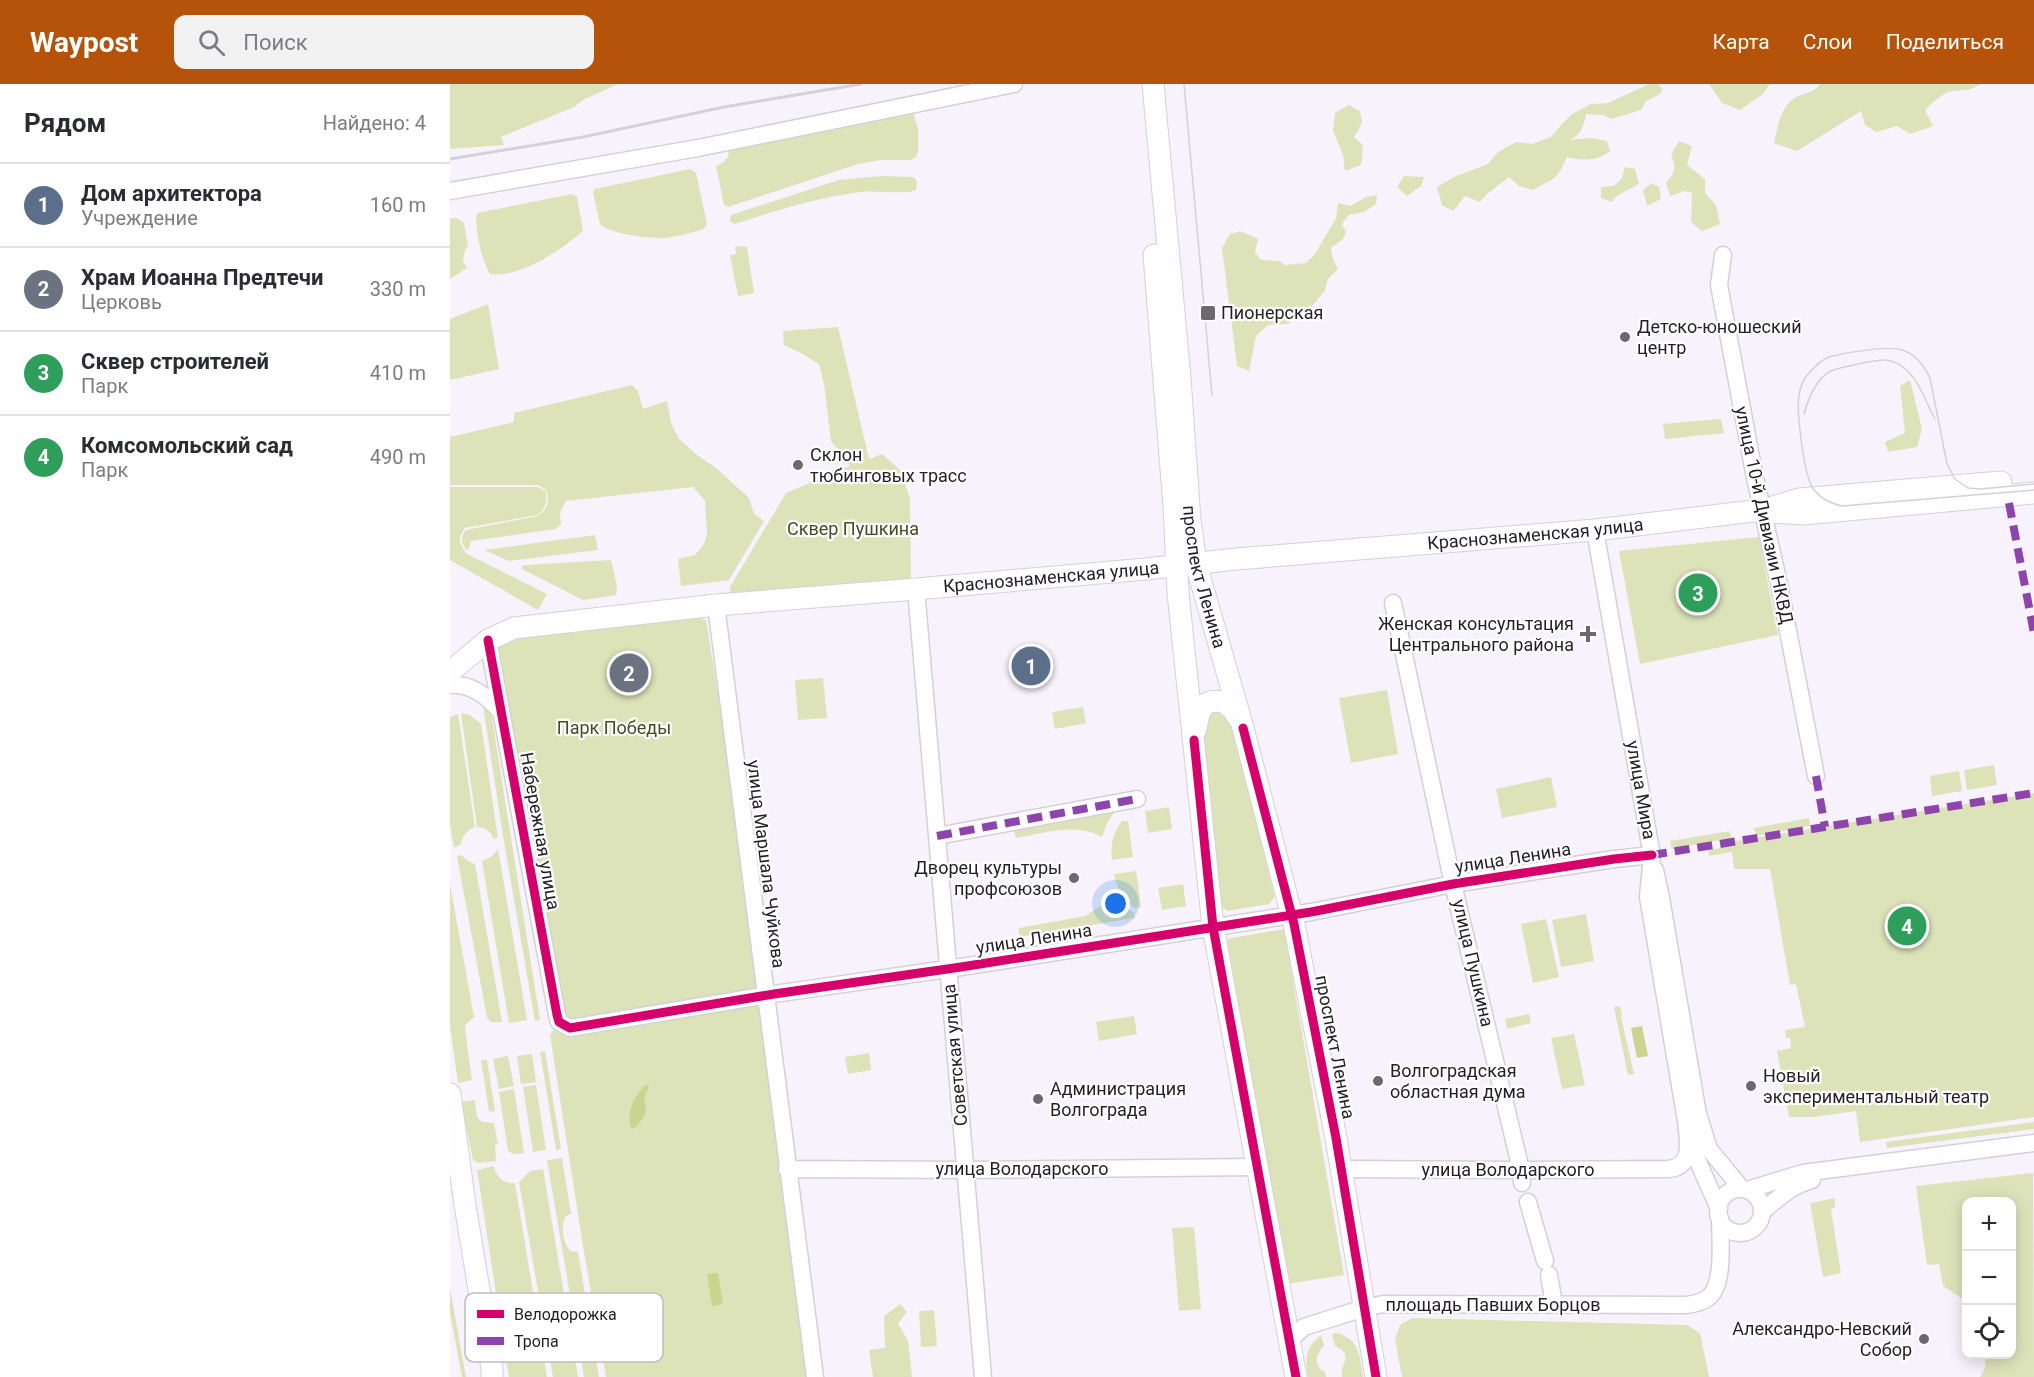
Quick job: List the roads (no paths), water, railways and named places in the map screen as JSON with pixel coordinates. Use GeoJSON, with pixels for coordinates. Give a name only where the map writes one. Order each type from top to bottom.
{"type":"FeatureCollection","features":[{"type":"Feature","properties":{"kind":"main road","name":"проспект Ленина"},"geometry":{"type":"LineString","coordinates":[[1140,84],[1172,379]]}},
{"type":"Feature","properties":{"kind":"main road","name":"проспект Ленина"},"geometry":{"type":"LineString","coordinates":[[1153,84],[1186,565],[1243,728],[1291,914],[1341,1169],[1376,1377]]}},
{"type":"Feature","properties":{"kind":"main road","name":"Краснознаменская улица"},"geometry":{"type":"LineString","coordinates":[[450,672],[488,640],[514,628],[716,604],[916,589],[1595,530],[1761,510],[1799,499],[2034,479]]}},
{"type":"Feature","properties":{"kind":"main road","name":"Краснознаменская улица"},"geometry":{"type":"LineString","coordinates":[[1761,510],[1803,514],[2034,493]]}},
{"type":"Feature","properties":{"kind":"main road","name":"проспект Ленина"},"geometry":{"type":"LineString","coordinates":[[1186,565],[1178,593],[1213,927],[1296,1377]]}},
{"type":"Feature","properties":{"kind":"main road"},"geometry":{"type":"LineString","coordinates":[[1194,740],[1201,707],[1208,702],[1224,702],[1236,715],[1243,728]]}},
{"type":"Feature","properties":{"kind":"main road"},"geometry":{"type":"LineString","coordinates":[[450,1094],[456,1178],[478,1293]]}},
{"type":"Feature","properties":{"kind":"main road"},"geometry":{"type":"LineString","coordinates":[[491,1362],[492,1377]]}},
{"type":"Feature","properties":{"kind":"street"},"geometry":{"type":"LineString","coordinates":[[450,191],[698,148],[1014,84]]}},
{"type":"Feature","properties":{"kind":"street","name":"улица 10-й Дивизии НКВД"},"geometry":{"type":"LineString","coordinates":[[1723,255],[1719,285],[1761,510],[1779,584],[1816,776]]}},
{"type":"Feature","properties":{"kind":"street","name":"улица Мира"},"geometry":{"type":"LineString","coordinates":[[1595,530],[1652,855],[1648,897],[1686,1121]]}},
{"type":"Feature","properties":{"kind":"street","name":"Советская улица"},"geometry":{"type":"LineString","coordinates":[[916,589],[982,1377]]}},
{"type":"Feature","properties":{"kind":"street","name":"улица Пушкина"},"geometry":{"type":"LineString","coordinates":[[1393,603],[1453,884],[1522,1177]]}},
{"type":"Feature","properties":{"kind":"street","name":"улица Маршала Чуйкова"},"geometry":{"type":"LineString","coordinates":[[716,604],[815,1377]]}},
{"type":"Feature","properties":{"kind":"street","name":"Набережная улица"},"geometry":{"type":"LineString","coordinates":[[488,640],[557,1015],[559,1022],[563,1025]]}},
{"type":"Feature","properties":{"kind":"street"},"geometry":{"type":"LineString","coordinates":[[450,685],[464,685],[473,689],[493,703],[501,712]]}},
{"type":"Feature","properties":{"kind":"street"},"geometry":{"type":"LineString","coordinates":[[937,836],[1137,799]]}},
{"type":"Feature","properties":{"kind":"street"},"geometry":{"type":"LineString","coordinates":[[1652,855],[1698,1114],[1709,1149],[1745,1190],[1752,1193],[1759,1201],[1762,1212]]}},
{"type":"Feature","properties":{"kind":"street","name":"улица Ленина"},"geometry":{"type":"LineString","coordinates":[[563,1025],[570,1028],[578,1027],[1213,927],[1453,884],[1652,855]]}},
{"type":"Feature","properties":{"kind":"street"},"geometry":{"type":"LineString","coordinates":[[1686,1121],[1695,1155],[1726,1228],[1741,1233],[1754,1228],[1762,1212],[1787,1191],[1803,1182],[1859,1167]]}},
{"type":"Feature","properties":{"kind":"street","name":"улица Володарского"},"geometry":{"type":"LineString","coordinates":[[1341,1169],[1522,1177],[1674,1168],[1684,1162],[1688,1155],[1686,1121]]}},
{"type":"Feature","properties":{"kind":"street"},"geometry":{"type":"LineString","coordinates":[[1719,1213],[1723,1198],[1731,1191],[1745,1190],[1803,1173],[2034,1143]]}},
{"type":"Feature","properties":{"kind":"street","name":"улица Володарского"},"geometry":{"type":"LineString","coordinates":[[788,1169],[1257,1167]]}},
{"type":"Feature","properties":{"kind":"street"},"geometry":{"type":"LineString","coordinates":[[1528,1202],[1547,1268],[1554,1304]]}},
{"type":"Feature","properties":{"kind":"street","name":"площадь Павших Борцов"},"geometry":{"type":"LineString","coordinates":[[1289,1341],[1304,1328],[1364,1308],[1383,1305],[1686,1305],[1705,1300],[1714,1292],[1718,1281],[1719,1213]]}},
{"type":"Feature","properties":{"kind":"tram line"},"geometry":{"type":"LineString","coordinates":[[1184,84],[1212,395]]}},
{"type":"Feature","properties":{"kind":"tram line"},"geometry":{"type":"LineString","coordinates":[[2034,484],[1980,489],[1968,488],[1955,479],[1947,464],[1930,378],[1919,361],[1907,352],[1896,349],[1877,349],[1829,357],[1816,366],[1803,382],[1798,403],[1806,469],[1812,487],[1829,502],[1842,506],[2034,490]]}},
{"type":"Feature","properties":{"kind":"tram line"},"geometry":{"type":"LineString","coordinates":[[1804,414],[1816,385],[1829,372],[1856,364],[1883,360],[1897,363],[1909,373],[1918,385],[1935,419]]}},
{"type":"Feature","properties":{"kind":"railway"},"geometry":{"type":"LineString","coordinates":[[450,159],[583,137],[724,107],[861,84]]}},
{"type":"Feature","properties":{"kind":"place","name":"Пионерская"},"geometry":{"type":"Point","coordinates":[1208,313]}},
{"type":"Feature","properties":{"kind":"place","name":"Детско-юношеский центр"},"geometry":{"type":"Point","coordinates":[1625,337]}},
{"type":"Feature","properties":{"kind":"place","name":"Склон тюбинговых трасс"},"geometry":{"type":"Point","coordinates":[798,465]}},
{"type":"Feature","properties":{"kind":"place","name":"Сквер строителей"},"geometry":{"type":"Point","coordinates":[1698,593]}},
{"type":"Feature","properties":{"kind":"place","name":"Женская консультация Центрального района"},"geometry":{"type":"Point","coordinates":[1588,634]}},
{"type":"Feature","properties":{"kind":"place","name":"Дом архитектора"},"geometry":{"type":"Point","coordinates":[1031,666]}},
{"type":"Feature","properties":{"kind":"place","name":"Храм Иоанна Предтечи"},"geometry":{"type":"Point","coordinates":[629,673]}},
{"type":"Feature","properties":{"kind":"place","name":"Дворец культуры профсоюзов"},"geometry":{"type":"Point","coordinates":[1074,878]}},
{"type":"Feature","properties":{"kind":"place","name":"Комсомольский сад"},"geometry":{"type":"Point","coordinates":[1907,926]}},
{"type":"Feature","properties":{"kind":"place","name":"Волгоградская областная дума"},"geometry":{"type":"Point","coordinates":[1378,1081]}},
{"type":"Feature","properties":{"kind":"place","name":"Новый экспериментальный театр"},"geometry":{"type":"Point","coordinates":[1751,1086]}},
{"type":"Feature","properties":{"kind":"place","name":"Администрация Волгограда"},"geometry":{"type":"Point","coordinates":[1038,1099]}},
{"type":"Feature","properties":{"kind":"place","name":"Александро-Невский Собор"},"geometry":{"type":"Point","coordinates":[1924,1339]}},
{"type":"Feature","properties":{"kind":"park label","name":"Сквер Пушкина"},"geometry":{"type":"Point","coordinates":[853,529]}},
{"type":"Feature","properties":{"kind":"park label","name":"Парк Победы"},"geometry":{"type":"Point","coordinates":[614,728]}}]}
